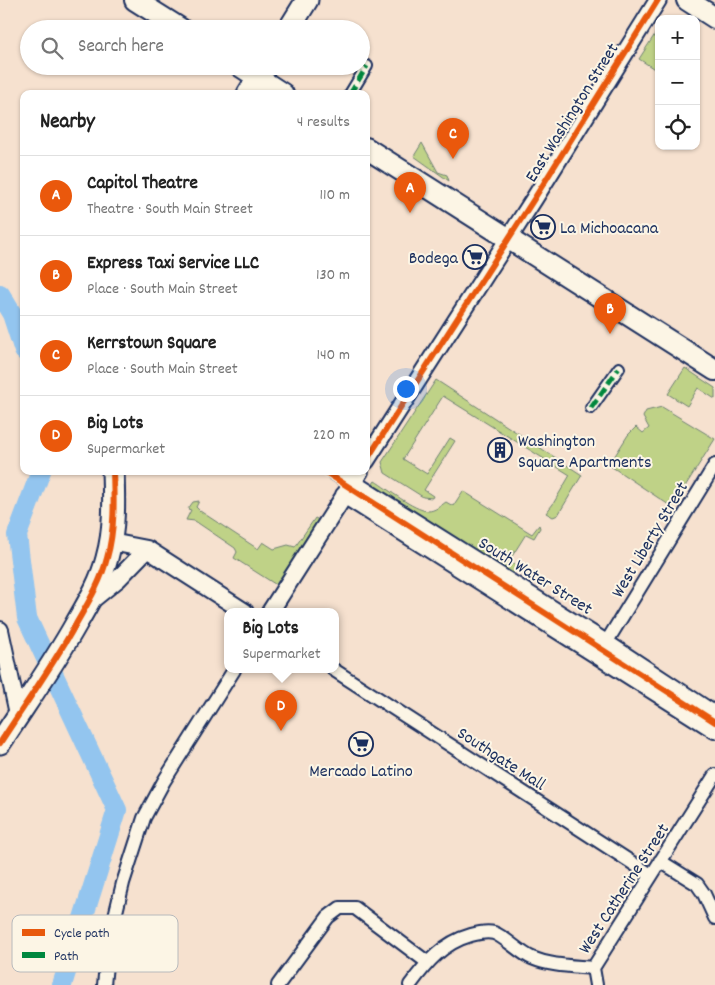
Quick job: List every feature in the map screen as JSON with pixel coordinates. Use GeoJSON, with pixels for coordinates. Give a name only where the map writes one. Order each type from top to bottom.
{"type":"FeatureCollection","features":[{"type":"Feature","properties":{"kind":"highway"},"geometry":{"type":"LineString","coordinates":[[295,20],[307,0]]}},
{"type":"Feature","properties":{"kind":"highway"},"geometry":{"type":"LineString","coordinates":[[0,742],[66,642],[99,580],[111,542],[114,511],[113,475]]}},
{"type":"Feature","properties":{"kind":"main road"},"geometry":{"type":"LineString","coordinates":[[135,0],[167,20]]}},
{"type":"Feature","properties":{"kind":"main road"},"geometry":{"type":"LineString","coordinates":[[687,0],[715,18]]}},
{"type":"Feature","properties":{"kind":"main road"},"geometry":{"type":"LineString","coordinates":[[257,79],[275,90]]}},
{"type":"Feature","properties":{"kind":"main road"},"geometry":{"type":"LineString","coordinates":[[370,151],[715,370]]}},
{"type":"Feature","properties":{"kind":"street","name":"East Washington Street"},"geometry":{"type":"LineString","coordinates":[[370,455],[658,0]]}},
{"type":"Feature","properties":{"kind":"street"},"geometry":{"type":"LineString","coordinates":[[353,90],[362,75]]}},
{"type":"Feature","properties":{"kind":"street"},"geometry":{"type":"LineString","coordinates":[[591,408],[618,368]]}},
{"type":"Feature","properties":{"kind":"street","name":"West Liberty Street"},"geometry":{"type":"LineString","coordinates":[[602,650],[715,465]]}},
{"type":"Feature","properties":{"kind":"street","name":"South Water Street"},"geometry":{"type":"LineString","coordinates":[[340,475],[602,650],[715,730]]}},
{"type":"Feature","properties":{"kind":"street"},"geometry":{"type":"LineString","coordinates":[[273,608],[352,483]]}},
{"type":"Feature","properties":{"kind":"street"},"geometry":{"type":"LineString","coordinates":[[111,542],[147,549],[239,608]]}},
{"type":"Feature","properties":{"kind":"street"},"geometry":{"type":"LineString","coordinates":[[88,603],[118,579],[147,549]]}},
{"type":"Feature","properties":{"kind":"street"},"geometry":{"type":"LineString","coordinates":[[0,630],[18,714]]}},
{"type":"Feature","properties":{"kind":"street","name":"South Water Street"},"geometry":{"type":"LineString","coordinates":[[602,650],[715,715]]}},
{"type":"Feature","properties":{"kind":"street"},"geometry":{"type":"LineString","coordinates":[[115,915],[123,883],[144,818],[164,780],[232,673]]}},
{"type":"Feature","properties":{"kind":"street","name":"Southgate Mall"},"geometry":{"type":"LineString","coordinates":[[339,673],[651,876]]}},
{"type":"Feature","properties":{"kind":"street","name":"West Catherine Street"},"geometry":{"type":"LineString","coordinates":[[410,985],[427,962],[444,947],[460,938],[482,932],[494,933],[531,958],[548,963],[593,968],[715,775]]}},
{"type":"Feature","properties":{"kind":"street"},"geometry":{"type":"LineString","coordinates":[[660,861],[697,884],[704,894],[715,918]]}},
{"type":"Feature","properties":{"kind":"street"},"geometry":{"type":"LineString","coordinates":[[278,985],[328,917],[340,908],[354,908],[427,962]]}},
{"type":"Feature","properties":{"kind":"street"},"geometry":{"type":"LineString","coordinates":[[593,968],[596,985]]}},
{"type":"Feature","properties":{"kind":"street"},"geometry":{"type":"LineString","coordinates":[[104,985],[105,972]]}},
{"type":"Feature","properties":{"kind":"green space"},"geometry":{"type":"Polygon","coordinates":[[[655,34],[655,69],[639,59],[655,34]]]}},
{"type":"Feature","properties":{"kind":"green space"},"geometry":{"type":"Polygon","coordinates":[[[422,143],[438,172],[447,175],[449,181],[414,156],[422,143]]]}},
{"type":"Feature","properties":{"kind":"green space"},"geometry":{"type":"Polygon","coordinates":[[[685,368],[715,388],[715,399],[698,388],[687,406],[668,394],[685,368]]]}},
{"type":"Feature","properties":{"kind":"green space"},"geometry":{"type":"Polygon","coordinates":[[[436,380],[582,475],[558,515],[553,517],[546,513],[570,475],[443,396],[403,459],[427,474],[450,438],[455,441],[424,490],[433,496],[432,498],[423,497],[385,473],[382,462],[436,380]]]}},
{"type":"Feature","properties":{"kind":"green space"},"geometry":{"type":"Polygon","coordinates":[[[662,407],[715,439],[672,507],[609,465],[628,435],[636,427],[643,433],[649,428],[643,417],[646,411],[662,407]]]}},
{"type":"Feature","properties":{"kind":"green space"},"geometry":{"type":"Polygon","coordinates":[[[375,481],[422,510],[433,510],[446,502],[453,506],[463,491],[532,534],[539,525],[540,528],[534,538],[526,534],[509,561],[517,566],[512,576],[370,488],[375,481]]]}},
{"type":"Feature","properties":{"kind":"green space"},"geometry":{"type":"Polygon","coordinates":[[[199,501],[196,507],[200,511],[258,549],[263,542],[274,549],[288,545],[295,547],[315,518],[319,520],[278,586],[234,558],[237,552],[235,548],[195,521],[186,520],[191,510],[188,509],[193,502],[199,501]]]}},
{"type":"Feature","properties":{"kind":"waterway"},"geometry":{"type":"LineString","coordinates":[[0,294],[12,314],[20,339]]}},
{"type":"Feature","properties":{"kind":"waterway"},"geometry":{"type":"LineString","coordinates":[[40,475],[17,535],[27,618],[117,810],[84,915]]}},
{"type":"Feature","properties":{"kind":"waterway"},"geometry":{"type":"LineString","coordinates":[[62,985],[66,972]]}},
{"type":"Feature","properties":{"kind":"marked path"},"geometry":{"type":"LineString","coordinates":[[352,90],[362,75]]}},
{"type":"Feature","properties":{"kind":"marked path"},"geometry":{"type":"LineString","coordinates":[[591,408],[619,368]]}},
{"type":"Feature","properties":{"kind":"cycle path"},"geometry":{"type":"LineString","coordinates":[[370,455],[534,199],[658,0]]}},
{"type":"Feature","properties":{"kind":"cycle path"},"geometry":{"type":"LineString","coordinates":[[0,743],[49,669],[98,584],[110,547],[113,526],[113,475]]}},
{"type":"Feature","properties":{"kind":"cycle path"},"geometry":{"type":"LineString","coordinates":[[330,475],[715,722]]}},
{"type":"Feature","properties":{"kind":"place","name":"Kerrstown Square"},"geometry":{"type":"Point","coordinates":[453,159]}},
{"type":"Feature","properties":{"kind":"place","name":"Capitol Theatre"},"geometry":{"type":"Point","coordinates":[410,213]}},
{"type":"Feature","properties":{"kind":"place","name":"La Michoacana"},"geometry":{"type":"Point","coordinates":[543,227]}},
{"type":"Feature","properties":{"kind":"place","name":"Bodega"},"geometry":{"type":"Point","coordinates":[475,257]}},
{"type":"Feature","properties":{"kind":"place","name":"Express Taxi Service LLC"},"geometry":{"type":"Point","coordinates":[610,334]}},
{"type":"Feature","properties":{"kind":"place","name":"Washington Square Apartments"},"geometry":{"type":"Point","coordinates":[500,450]}},
{"type":"Feature","properties":{"kind":"place","name":"Big Lots"},"geometry":{"type":"Point","coordinates":[281,731]}},
{"type":"Feature","properties":{"kind":"place","name":"Mercado Latino"},"geometry":{"type":"Point","coordinates":[361,744]}}]}
